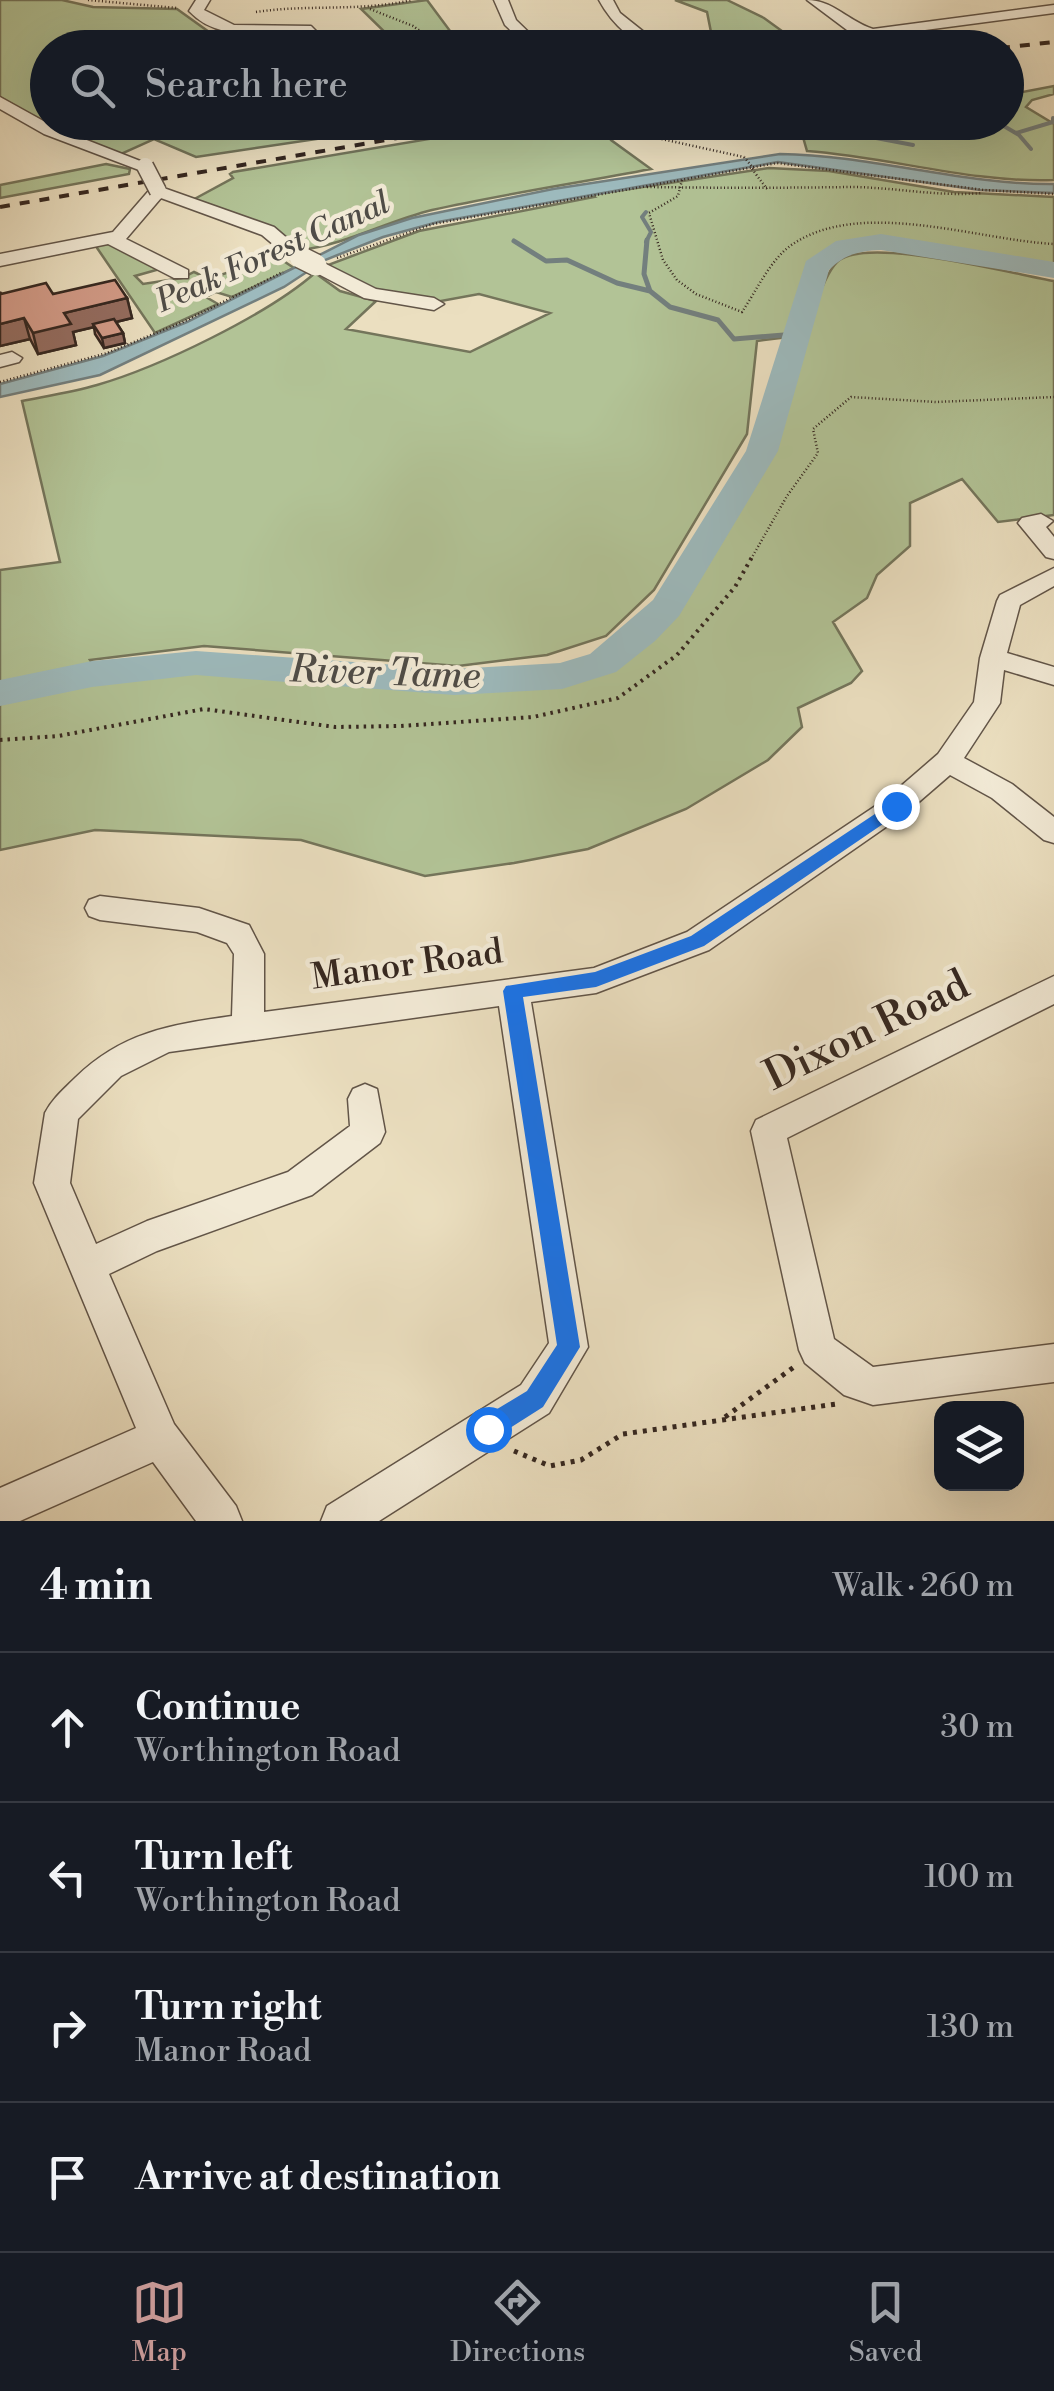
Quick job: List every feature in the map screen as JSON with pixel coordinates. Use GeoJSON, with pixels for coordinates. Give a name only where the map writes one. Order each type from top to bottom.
{"type":"FeatureCollection","features":[{"type":"Feature","properties":{"kind":"street"},"geometry":{"type":"LineString","coordinates":[[501,0],[510,22],[519,30]]}},
{"type":"Feature","properties":{"kind":"street"},"geometry":{"type":"LineString","coordinates":[[606,0],[614,15],[634,30]]}},
{"type":"Feature","properties":{"kind":"street"},"geometry":{"type":"LineString","coordinates":[[814,0],[862,30]]}},
{"type":"Feature","properties":{"kind":"street"},"geometry":{"type":"LineString","coordinates":[[200,4],[202,17],[239,30],[307,30]]}},
{"type":"Feature","properties":{"kind":"street"},"geometry":{"type":"LineString","coordinates":[[895,30],[1054,9]]}},
{"type":"Feature","properties":{"kind":"street"},"geometry":{"type":"LineString","coordinates":[[0,102],[30,119]]}},
{"type":"Feature","properties":{"kind":"street"},"geometry":{"type":"LineString","coordinates":[[76,140],[144,166],[158,191],[268,231],[297,263],[325,266],[371,294],[434,304]]}},
{"type":"Feature","properties":{"kind":"street"},"geometry":{"type":"LineString","coordinates":[[0,260],[115,237],[158,191]]}},
{"type":"Feature","properties":{"kind":"street"},"geometry":{"type":"LineString","coordinates":[[115,237],[180,274]]}},
{"type":"Feature","properties":{"kind":"street"},"geometry":{"type":"LineString","coordinates":[[1040,521],[1030,523],[1054,552]]}},
{"type":"Feature","properties":{"kind":"street","name":"Manor Road"},"geometry":{"type":"LineString","coordinates":[[221,1521],[160,1438],[52,1183],[62,1113],[109,1066],[164,1039],[596,980],[698,941],[896,806],[948,761],[987,703],[994,658],[1010,602],[1054,576]]}},
{"type":"Feature","properties":{"kind":"street"},"geometry":{"type":"LineString","coordinates":[[994,658],[1054,676]]}},
{"type":"Feature","properties":{"kind":"street"},"geometry":{"type":"LineString","coordinates":[[948,761],[1002,791],[1054,832]]}},
{"type":"Feature","properties":{"kind":"street"},"geometry":{"type":"LineString","coordinates":[[100,908],[200,920],[238,934],[249,954],[248,1028]]}},
{"type":"Feature","properties":{"kind":"street","name":"Dixon Road"},"geometry":{"type":"LineString","coordinates":[[818,1350],[768,1131],[1054,989]]}},
{"type":"Feature","properties":{"kind":"street"},"geometry":{"type":"LineString","coordinates":[[342,1521],[535,1399],[568,1347],[513,991]]}},
{"type":"Feature","properties":{"kind":"street"},"geometry":{"type":"LineString","coordinates":[[86,1266],[147,1238],[300,1184],[368,1132],[365,1099]]}},
{"type":"Feature","properties":{"kind":"street"},"geometry":{"type":"LineString","coordinates":[[818,1350],[858,1381],[873,1386],[1054,1363]]}},
{"type":"Feature","properties":{"kind":"street"},"geometry":{"type":"LineString","coordinates":[[0,1509],[160,1438]]}},
{"type":"Feature","properties":{"kind":"path"},"geometry":{"type":"LineString","coordinates":[[88,0],[200,4]]}},
{"type":"Feature","properties":{"kind":"path"},"geometry":{"type":"LineString","coordinates":[[258,12],[296,6],[370,8],[412,0]]}},
{"type":"Feature","properties":{"kind":"path"},"geometry":{"type":"LineString","coordinates":[[370,8],[419,30]]}},
{"type":"Feature","properties":{"kind":"path"},"geometry":{"type":"LineString","coordinates":[[666,140],[744,157],[767,189]]}},
{"type":"Feature","properties":{"kind":"path"},"geometry":{"type":"LineString","coordinates":[[325,266],[383,239],[434,224],[777,164],[986,192],[1054,194]]}},
{"type":"Feature","properties":{"kind":"path"},"geometry":{"type":"LineString","coordinates":[[738,169],[754,168]]}},
{"type":"Feature","properties":{"kind":"path"},"geometry":{"type":"LineString","coordinates":[[681,182],[767,189],[851,187],[949,196],[986,192]]}},
{"type":"Feature","properties":{"kind":"path"},"geometry":{"type":"LineString","coordinates":[[681,182],[678,196],[649,213],[656,224],[661,258],[674,281],[742,312],[791,244],[830,228],[871,223],[1024,244],[1054,244]]}},
{"type":"Feature","properties":{"kind":"path"},"geometry":{"type":"LineString","coordinates":[[0,382],[106,353],[297,263]]}},
{"type":"Feature","properties":{"kind":"path"},"geometry":{"type":"LineString","coordinates":[[0,740],[58,736],[204,709],[335,727],[400,726],[533,717],[618,698],[676,656],[735,587],[818,453],[813,430],[850,397],[936,402],[1054,397]]}},
{"type":"Feature","properties":{"kind":"path"},"geometry":{"type":"LineString","coordinates":[[721,1420],[818,1350]]}},
{"type":"Feature","properties":{"kind":"path"},"geometry":{"type":"LineString","coordinates":[[488,1429],[508,1448],[550,1466],[581,1460],[623,1434],[848,1402],[858,1381]]}},
{"type":"Feature","properties":{"kind":"green space"},"geometry":{"type":"Polygon","coordinates":[[[0,0],[62,0],[93,7],[177,9],[206,30],[30,30],[30,114],[0,97],[0,0]]]}},
{"type":"Feature","properties":{"kind":"green space"},"geometry":{"type":"Polygon","coordinates":[[[427,0],[449,30],[383,30],[361,9],[427,0]]]}},
{"type":"Feature","properties":{"kind":"green space"},"geometry":{"type":"Polygon","coordinates":[[[675,0],[727,0],[781,30],[711,30],[707,12],[675,0]]]}},
{"type":"Feature","properties":{"kind":"green space"},"geometry":{"type":"Polygon","coordinates":[[[1054,86],[1054,94],[1032,100],[1026,107],[1054,124],[1054,180],[991,178],[807,151],[804,140],[1024,140],[1024,92],[1054,86]]]}},
{"type":"Feature","properties":{"kind":"green space"},"geometry":{"type":"Polygon","coordinates":[[[83,140],[152,140],[119,155],[83,140]]]}},
{"type":"Feature","properties":{"kind":"green space"},"geometry":{"type":"Polygon","coordinates":[[[156,140],[310,140],[196,157],[156,140]]]}},
{"type":"Feature","properties":{"kind":"green space"},"geometry":{"type":"Polygon","coordinates":[[[422,140],[611,140],[651,169],[432,210],[300,250],[262,224],[187,203],[233,178],[233,172],[422,140]]]}},
{"type":"Feature","properties":{"kind":"green space"},"geometry":{"type":"Polygon","coordinates":[[[106,164],[130,169],[129,174],[0,198],[0,185],[106,164]]]}},
{"type":"Feature","properties":{"kind":"green space"},"geometry":{"type":"Polygon","coordinates":[[[769,168],[829,171],[954,192],[1054,197],[1054,270],[901,245],[844,247],[825,256],[809,282],[796,336],[757,341],[747,434],[654,590],[606,636],[547,655],[458,666],[204,646],[90,660],[99,673],[196,663],[454,682],[562,676],[594,668],[620,652],[666,608],[762,451],[774,410],[785,413],[821,290],[837,262],[853,255],[907,254],[1054,281],[1054,515],[998,522],[962,479],[910,503],[910,546],[877,575],[867,598],[833,622],[862,671],[851,683],[798,708],[802,727],[768,760],[686,809],[588,849],[425,876],[301,840],[95,830],[0,850],[0,570],[60,562],[22,401],[97,385],[181,353],[269,306],[315,273],[340,291],[376,301],[346,329],[470,352],[550,313],[479,294],[430,303],[371,294],[328,265],[419,231],[594,197],[590,195],[769,168]]]}},
{"type":"Feature","properties":{"kind":"green space"},"geometry":{"type":"Polygon","coordinates":[[[119,236],[160,269],[135,276],[143,284],[182,278],[194,272],[209,279],[276,256],[294,268],[232,297],[216,292],[206,297],[218,304],[155,333],[93,242],[119,236]]]}},
{"type":"Feature","properties":{"kind":"water"},"geometry":{"type":"Polygon","coordinates":[[[780,154],[849,159],[985,180],[1054,184],[1054,193],[980,190],[778,162],[438,222],[383,237],[325,260],[284,287],[100,375],[0,397],[0,384],[103,356],[187,322],[359,235],[412,218],[553,189],[780,154]]]}},
{"type":"Feature","properties":{"kind":"building"},"geometry":{"type":"Polygon","coordinates":[[[115,280],[127,298],[64,313],[71,324],[33,333],[24,318],[0,324],[0,292],[46,283],[53,294],[115,280]]]}},
{"type":"Feature","properties":{"kind":"building"},"geometry":{"type":"Polygon","coordinates":[[[114,319],[123,333],[102,338],[93,324],[114,319]]]}},
{"type":"Feature","properties":{"kind":"waterway"},"geometry":{"type":"LineString","coordinates":[[1024,131],[1053,122],[1053,118]]}},
{"type":"Feature","properties":{"kind":"waterway"},"geometry":{"type":"LineString","coordinates":[[887,140],[913,145]]}},
{"type":"Feature","properties":{"kind":"waterway"},"geometry":{"type":"LineString","coordinates":[[1023,140],[1031,149]]}},
{"type":"Feature","properties":{"kind":"waterway"},"geometry":{"type":"LineString","coordinates":[[646,212],[642,217],[651,232],[647,240]]}},
{"type":"Feature","properties":{"kind":"waterway"},"geometry":{"type":"LineString","coordinates":[[647,240],[644,274],[650,291]]}},
{"type":"Feature","properties":{"kind":"waterway"},"geometry":{"type":"LineString","coordinates":[[514,241],[546,261],[567,260],[617,283],[650,291]]}},
{"type":"Feature","properties":{"kind":"waterway","name":"River Tame"},"geometry":{"type":"LineString","coordinates":[[0,693],[92,674],[196,663],[454,682],[562,676],[603,663],[642,633],[666,608],[762,451],[816,267],[830,254],[846,246],[881,242],[1054,270]]}},
{"type":"Feature","properties":{"kind":"waterway"},"geometry":{"type":"LineString","coordinates":[[650,291],[670,307],[718,320],[734,339],[796,334]]}},
{"type":"Feature","properties":{"kind":"railway"},"geometry":{"type":"LineString","coordinates":[[1024,45],[1054,42]]}},
{"type":"Feature","properties":{"kind":"railway"},"geometry":{"type":"LineString","coordinates":[[0,207],[386,140]]}},
{"type":"Feature","properties":{"kind":"route"},"geometry":{"type":"LineString","coordinates":[[488,1429],[535,1399],[568,1347],[513,991],[596,980],[698,941],[896,806]]}},
{"type":"Feature","properties":{"kind":"water label","name":"Peak Forest Canal"},"geometry":{"type":"Point","coordinates":[273,252]}}]}
